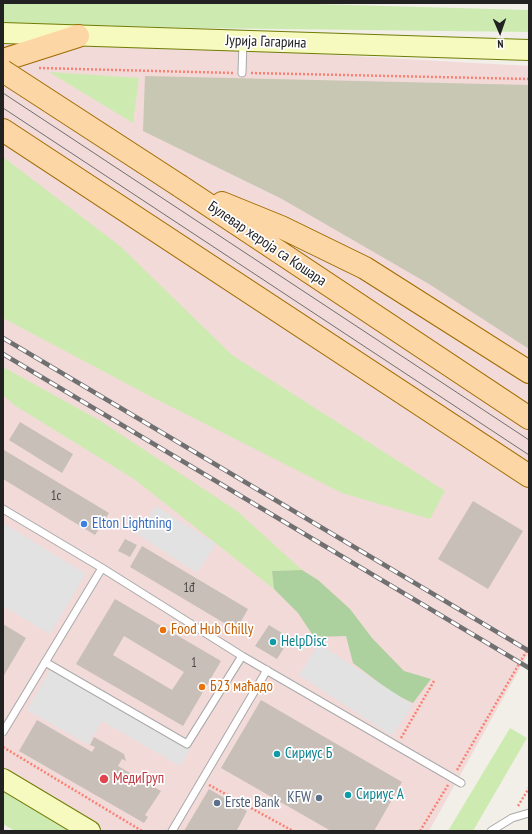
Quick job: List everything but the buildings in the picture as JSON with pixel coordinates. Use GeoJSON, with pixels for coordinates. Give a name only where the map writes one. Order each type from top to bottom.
{"type":"FeatureCollection","features":[{"type":"Feature","properties":{"kind":"main road","name":"Јурија Гагарина"},"geometry":{"type":"LineString","coordinates":[[3,33],[529,50]]}},
{"type":"Feature","properties":{"kind":"main road"},"geometry":{"type":"LineString","coordinates":[[3,60],[78,36]]}},
{"type":"Feature","properties":{"kind":"main road","name":"Булевар хероја са Кошара"},"geometry":{"type":"LineString","coordinates":[[3,71],[180,186],[529,418]]}},
{"type":"Feature","properties":{"kind":"main road"},"geometry":{"type":"LineString","coordinates":[[3,130],[529,476]]}},
{"type":"Feature","properties":{"kind":"main road"},"geometry":{"type":"LineString","coordinates":[[180,186],[281,227],[365,268],[529,372]]}},
{"type":"Feature","properties":{"kind":"main road"},"geometry":{"type":"LineString","coordinates":[[3,779],[90,831]]}},
{"type":"Feature","properties":{"kind":"lane"},"geometry":{"type":"LineString","coordinates":[[242,73],[243,41]]}},
{"type":"Feature","properties":{"kind":"lane"},"geometry":{"type":"LineString","coordinates":[[3,509],[102,568],[242,656],[461,783]]}},
{"type":"Feature","properties":{"kind":"lane"},"geometry":{"type":"LineString","coordinates":[[3,732],[102,568]]}},
{"type":"Feature","properties":{"kind":"lane"},"geometry":{"type":"LineString","coordinates":[[45,662],[187,744],[242,656]]}},
{"type":"Feature","properties":{"kind":"lane"},"geometry":{"type":"LineString","coordinates":[[172,831],[266,670]]}},
{"type":"Feature","properties":{"kind":"lane"},"geometry":{"type":"LineString","coordinates":[[491,831],[512,818],[529,813]]}},
{"type":"Feature","properties":{"kind":"path"},"geometry":{"type":"LineString","coordinates":[[37,68],[529,79]]}},
{"type":"Feature","properties":{"kind":"path"},"geometry":{"type":"LineString","coordinates":[[420,831],[529,647]]}},
{"type":"Feature","properties":{"kind":"path"},"geometry":{"type":"LineString","coordinates":[[397,746],[434,681]]}},
{"type":"Feature","properties":{"kind":"path"},"geometry":{"type":"LineString","coordinates":[[3,747],[142,831]]}},
{"type":"Feature","properties":{"kind":"path"},"geometry":{"type":"LineString","coordinates":[[201,780],[293,831]]}},
{"type":"Feature","properties":{"kind":"path"},"geometry":{"type":"LineString","coordinates":[[517,809],[529,788]]}},
{"type":"Feature","properties":{"kind":"shaded area"},"geometry":{"type":"Polygon","coordinates":[[[3,42],[155,45],[529,66],[529,652],[429,831],[97,831],[3,774],[3,42]]]}},
{"type":"Feature","properties":{"kind":"shaded area"},"geometry":{"type":"Polygon","coordinates":[[[145,76],[529,85],[529,349],[429,284],[282,199],[143,131],[145,76]]]}},
{"type":"Feature","properties":{"kind":"shaded area"},"geometry":{"type":"Polygon","coordinates":[[[156,506],[216,544],[197,573],[137,534],[156,506]]]}},
{"type":"Feature","properties":{"kind":"shaded area"},"geometry":{"type":"Polygon","coordinates":[[[3,523],[86,574],[50,634],[3,606],[3,523]]]}},
{"type":"Feature","properties":{"kind":"shaded area"},"geometry":{"type":"Polygon","coordinates":[[[319,644],[413,705],[392,736],[299,675],[319,644]]]}},
{"type":"Feature","properties":{"kind":"shaded area"},"geometry":{"type":"Polygon","coordinates":[[[51,668],[190,749],[180,766],[102,721],[88,745],[27,710],[51,668]]]}},
{"type":"Feature","properties":{"kind":"green space"},"geometry":{"type":"Polygon","coordinates":[[[3,3],[278,3],[529,10],[529,32],[196,28],[3,23],[3,3]]]}},
{"type":"Feature","properties":{"kind":"green space"},"geometry":{"type":"Polygon","coordinates":[[[49,72],[139,78],[133,123],[49,72]]]}},
{"type":"Feature","properties":{"kind":"green space"},"geometry":{"type":"Polygon","coordinates":[[[3,157],[120,246],[232,355],[445,491],[430,519],[342,493],[148,395],[3,318],[3,157]]]}},
{"type":"Feature","properties":{"kind":"green space"},"geometry":{"type":"Polygon","coordinates":[[[3,367],[99,420],[237,511],[302,570],[272,571],[274,589],[134,479],[14,405],[3,395],[3,367]]]}},
{"type":"Feature","properties":{"kind":"green space"},"geometry":{"type":"Polygon","coordinates":[[[302,570],[318,580],[350,609],[372,638],[404,671],[431,679],[413,703],[394,694],[353,663],[346,636],[314,637],[298,613],[274,589],[272,571],[302,570]]]}},
{"type":"Feature","properties":{"kind":"green space"},"geometry":{"type":"Polygon","coordinates":[[[510,728],[527,738],[473,831],[448,831],[510,728]]]}},
{"type":"Feature","properties":{"kind":"green space"},"geometry":{"type":"Polygon","coordinates":[[[3,792],[70,831],[15,831],[3,824],[3,792]]]}},
{"type":"Feature","properties":{"kind":"tram line"},"geometry":{"type":"LineString","coordinates":[[3,93],[529,440]]}},
{"type":"Feature","properties":{"kind":"tram line"},"geometry":{"type":"LineString","coordinates":[[3,108],[529,455]]}},
{"type":"Feature","properties":{"kind":"railway"},"geometry":{"type":"LineString","coordinates":[[3,338],[529,651]]}},
{"type":"Feature","properties":{"kind":"railway"},"geometry":{"type":"LineString","coordinates":[[3,354],[529,668]]}},
{"type":"Feature","properties":{"kind":"place","name":"Elton Lightning"},"geometry":{"type":"Point","coordinates":[84,524]}},
{"type":"Feature","properties":{"kind":"place","name":"Food Hub Chilly"},"geometry":{"type":"Point","coordinates":[163,630]}},
{"type":"Feature","properties":{"kind":"place","name":"HelpDisc"},"geometry":{"type":"Point","coordinates":[273,642]}},
{"type":"Feature","properties":{"kind":"place","name":"Б23 маћадо"},"geometry":{"type":"Point","coordinates":[202,687]}},
{"type":"Feature","properties":{"kind":"place","name":"Сириус Б"},"geometry":{"type":"Point","coordinates":[277,754]}},
{"type":"Feature","properties":{"kind":"place","name":"МедиГруп"},"geometry":{"type":"Point","coordinates":[104,779]}},
{"type":"Feature","properties":{"kind":"place","name":"Сириус А"},"geometry":{"type":"Point","coordinates":[348,795]}},
{"type":"Feature","properties":{"kind":"place","name":"KFW"},"geometry":{"type":"Point","coordinates":[319,798]}},
{"type":"Feature","properties":{"kind":"place","name":"Erste Bank"},"geometry":{"type":"Point","coordinates":[217,803]}}]}
